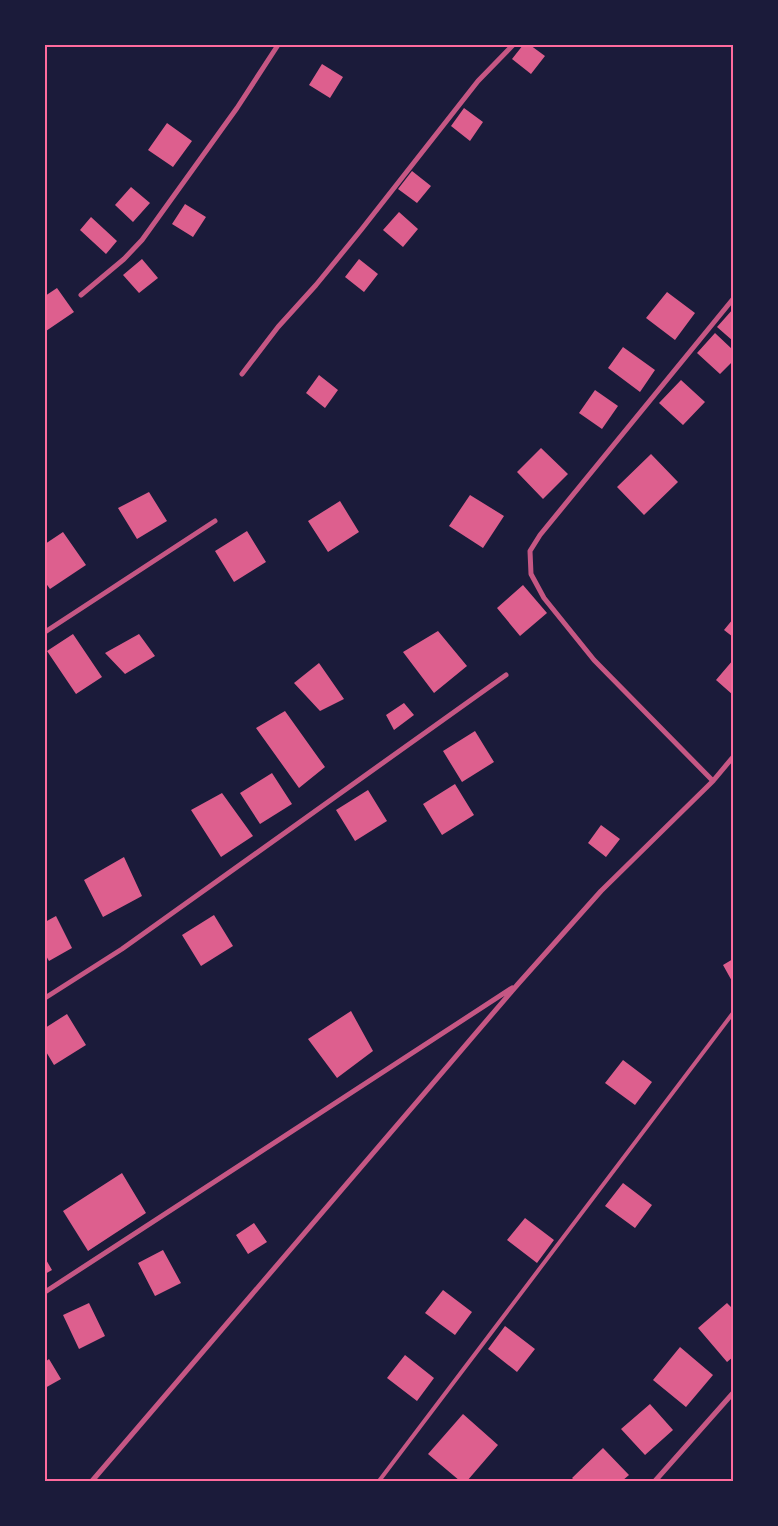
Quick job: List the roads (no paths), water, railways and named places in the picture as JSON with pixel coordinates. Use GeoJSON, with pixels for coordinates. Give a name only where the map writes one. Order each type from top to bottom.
{"type":"FeatureCollection","features":[{"type":"Feature","properties":{"kind":"street"},"geometry":{"type":"LineString","coordinates":[[81,295],[124,259],[142,240],[238,108],[278,45]]}},
{"type":"Feature","properties":{"kind":"street"},"geometry":{"type":"LineString","coordinates":[[242,374],[278,327],[316,285],[361,230],[478,81],[513,45]]}},
{"type":"Feature","properties":{"kind":"street"},"geometry":{"type":"LineString","coordinates":[[713,781],[594,660],[544,598],[531,574],[530,551],[540,534],[733,299]]}},
{"type":"Feature","properties":{"kind":"street"},"geometry":{"type":"LineString","coordinates":[[45,632],[215,521]]}},
{"type":"Feature","properties":{"kind":"street"},"geometry":{"type":"LineString","coordinates":[[45,998],[122,949],[506,675]]}},
{"type":"Feature","properties":{"kind":"street"},"geometry":{"type":"LineString","coordinates":[[92,1481],[518,984],[601,891],[713,781],[733,757]]}},
{"type":"Feature","properties":{"kind":"street"},"geometry":{"type":"LineString","coordinates":[[45,1292],[518,984]]}},
{"type":"Feature","properties":{"kind":"street"},"geometry":{"type":"LineString","coordinates":[[655,1481],[733,1393]]}},
{"type":"Feature","properties":{"kind":"lane"},"geometry":{"type":"LineString","coordinates":[[379,1481],[733,1013]]}}]}
